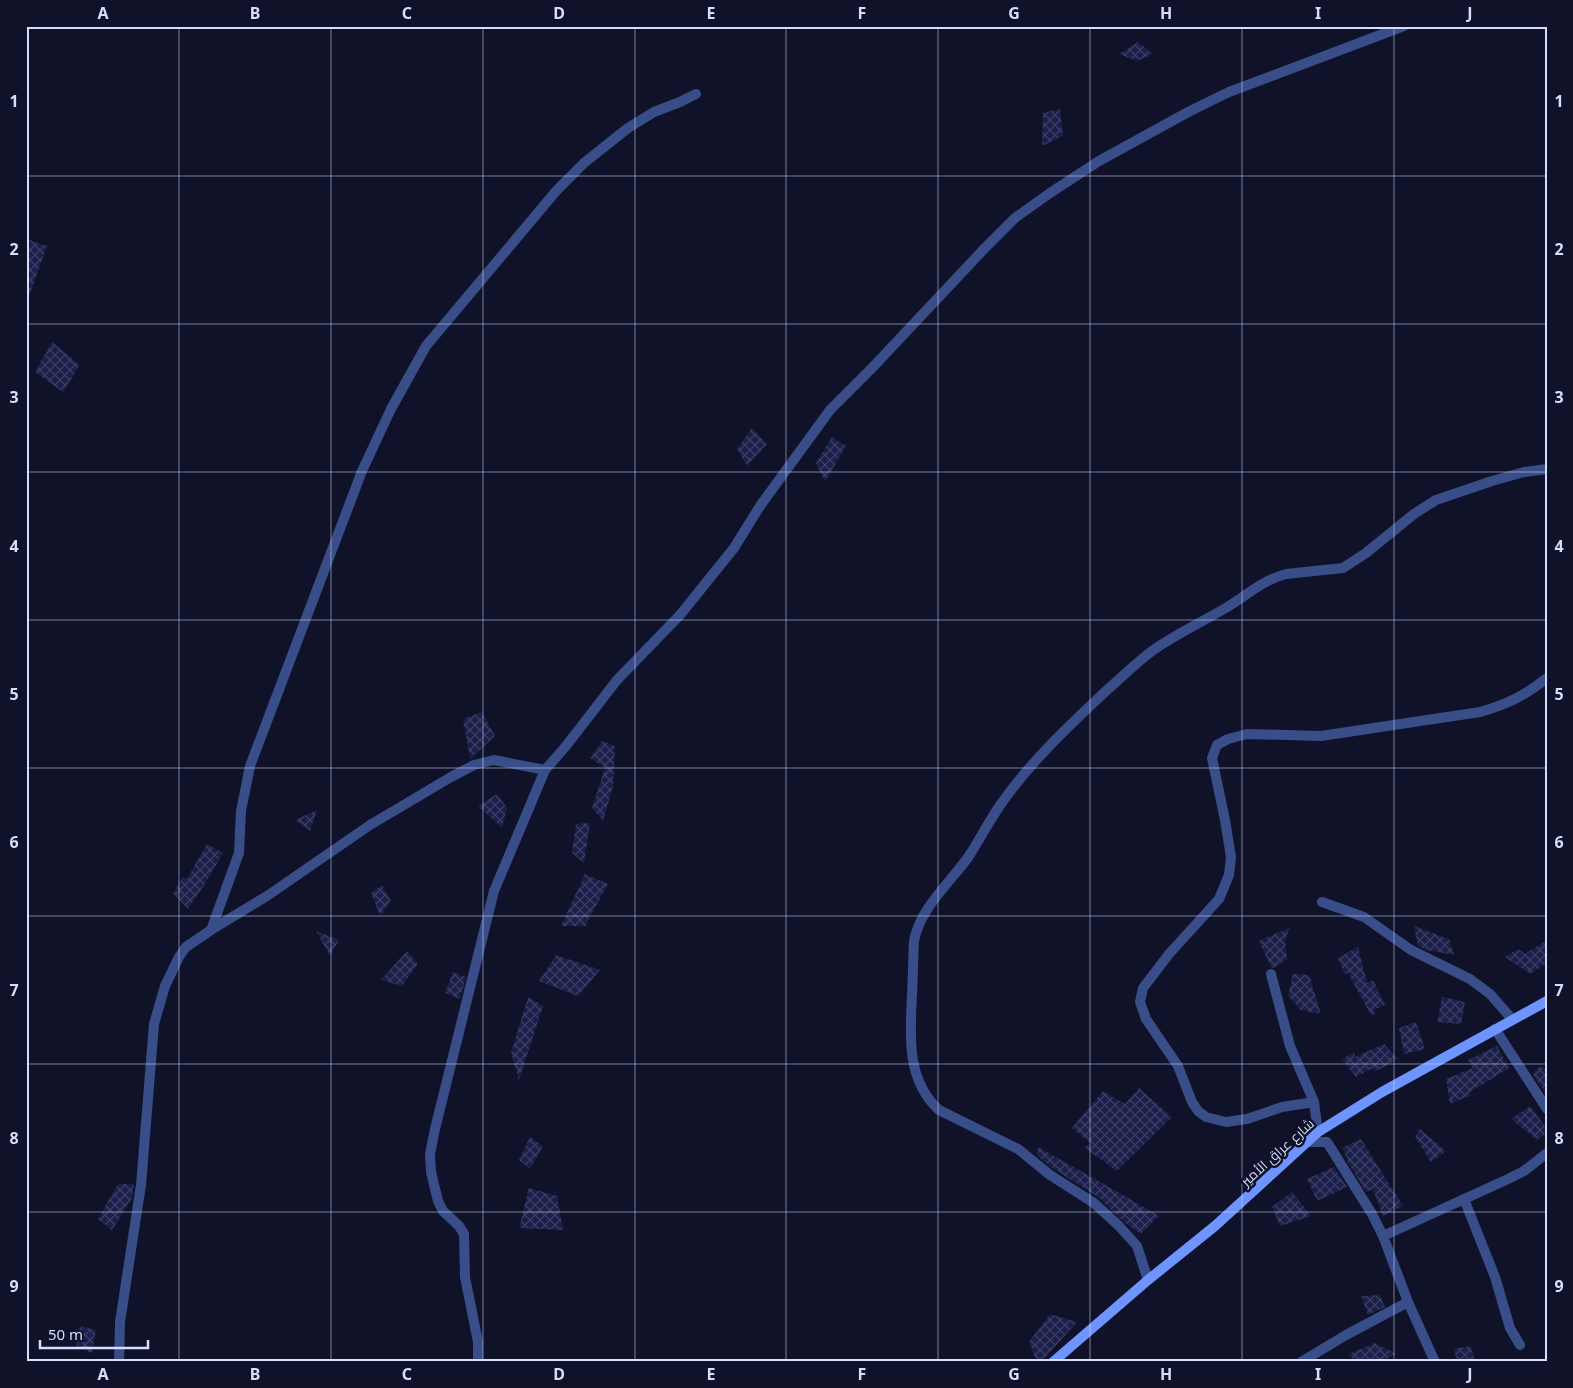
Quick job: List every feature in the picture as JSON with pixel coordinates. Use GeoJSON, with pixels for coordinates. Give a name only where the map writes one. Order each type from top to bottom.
{"type":"FeatureCollection","features":[{"type":"Feature","properties":{"kind":"main road","name":"شارع عراق الأمير"},"geometry":{"type":"LineString","coordinates":[[1053,1362],[1148,1280],[1215,1226],[1318,1132],[1382,1092],[1547,1001]]}},
{"type":"Feature","properties":{"kind":"street"},"geometry":{"type":"LineString","coordinates":[[478,1362],[478,1342],[465,1277],[464,1234],[459,1226],[443,1211],[438,1201],[431,1172],[430,1154],[494,891],[545,770],[617,680],[680,615],[718,565],[734,548],[760,506],[830,410],[1016,218],[1099,161],[1190,111],[1256,82],[1404,26]]}},
{"type":"Feature","properties":{"kind":"street"},"geometry":{"type":"LineString","coordinates":[[210,930],[239,854],[242,811],[250,766],[362,471],[391,409],[426,346],[558,190],[584,163],[628,128],[654,112],[696,94]]}},
{"type":"Feature","properties":{"kind":"street"},"geometry":{"type":"LineString","coordinates":[[1148,1280],[1137,1246],[1094,1203],[1050,1175],[1018,1149],[939,1110],[922,1089],[914,1066],[910,1039],[914,941],[921,919],[968,856],[1001,804],[1047,748],[1150,652],[1167,640],[1277,576],[1343,568],[1366,553],[1414,514],[1436,500],[1524,472],[1547,469]]}},
{"type":"Feature","properties":{"kind":"street"},"geometry":{"type":"LineString","coordinates":[[1314,1102],[1282,1107],[1247,1119],[1226,1122],[1206,1117],[1198,1111],[1192,1102],[1178,1066],[1146,1019],[1140,1002],[1143,988],[1169,954],[1219,899],[1229,875],[1231,857],[1224,812],[1212,758],[1217,745],[1228,739],[1247,734],[1321,736],[1480,712],[1504,705],[1547,678]]}},
{"type":"Feature","properties":{"kind":"street"},"geometry":{"type":"LineString","coordinates":[[119,1362],[120,1322],[141,1181],[154,1024],[165,986],[186,947],[210,930],[267,896],[370,825],[450,777],[474,765],[494,760],[545,770]]}},
{"type":"Feature","properties":{"kind":"street"},"geometry":{"type":"LineString","coordinates":[[1322,902],[1364,917],[1411,950],[1470,980],[1490,994],[1512,1019]]}},
{"type":"Feature","properties":{"kind":"street"},"geometry":{"type":"LineString","coordinates":[[1271,974],[1290,1046],[1314,1102],[1318,1132]]}},
{"type":"Feature","properties":{"kind":"street"},"geometry":{"type":"LineString","coordinates":[[1495,1030],[1547,1109]]}},
{"type":"Feature","properties":{"kind":"street"},"geometry":{"type":"LineString","coordinates":[[1307,1142],[1327,1142],[1358,1189],[1383,1236],[1408,1302],[1434,1362]]}},
{"type":"Feature","properties":{"kind":"street"},"geometry":{"type":"LineString","coordinates":[[1383,1236],[1518,1174],[1547,1153]]}},
{"type":"Feature","properties":{"kind":"street"},"geometry":{"type":"LineString","coordinates":[[1464,1199],[1495,1277],[1510,1328],[1520,1345]]}},
{"type":"Feature","properties":{"kind":"street"},"geometry":{"type":"LineString","coordinates":[[1302,1362],[1346,1335],[1408,1302]]}},
{"type":"Feature","properties":{"kind":"building"},"geometry":{"type":"Polygon","coordinates":[[[1138,42],[1153,54],[1137,61],[1119,54],[1138,42]]]}},
{"type":"Feature","properties":{"kind":"building"},"geometry":{"type":"Polygon","coordinates":[[[1060,109],[1063,136],[1042,146],[1043,113],[1060,109]]]}},
{"type":"Feature","properties":{"kind":"building"},"geometry":{"type":"Polygon","coordinates":[[[26,239],[47,246],[28,299],[26,299],[26,239]]]}},
{"type":"Feature","properties":{"kind":"building"},"geometry":{"type":"Polygon","coordinates":[[[52,342],[80,365],[63,392],[35,372],[52,342]]]}},
{"type":"Feature","properties":{"kind":"building"},"geometry":{"type":"Polygon","coordinates":[[[752,428],[767,444],[747,466],[737,449],[752,428]]]}},
{"type":"Feature","properties":{"kind":"building"},"geometry":{"type":"Polygon","coordinates":[[[832,437],[846,446],[825,482],[816,463],[832,437]]]}},
{"type":"Feature","properties":{"kind":"building"},"geometry":{"type":"Polygon","coordinates":[[[482,712],[495,736],[470,759],[463,719],[482,712]]]}},
{"type":"Feature","properties":{"kind":"building"},"geometry":{"type":"Polygon","coordinates":[[[602,741],[615,746],[613,786],[603,821],[592,808],[605,768],[590,758],[602,741]]]}},
{"type":"Feature","properties":{"kind":"building"},"geometry":{"type":"Polygon","coordinates":[[[497,794],[507,808],[502,828],[478,806],[497,794]]]}},
{"type":"Feature","properties":{"kind":"building"},"geometry":{"type":"Polygon","coordinates":[[[317,810],[310,831],[295,820],[317,810]]]}},
{"type":"Feature","properties":{"kind":"building"},"geometry":{"type":"Polygon","coordinates":[[[590,823],[584,863],[572,853],[576,824],[590,823]]]}},
{"type":"Feature","properties":{"kind":"building"},"geometry":{"type":"Polygon","coordinates":[[[207,844],[223,853],[188,909],[173,893],[183,877],[187,879],[207,844]]]}},
{"type":"Feature","properties":{"kind":"building"},"geometry":{"type":"Polygon","coordinates":[[[585,874],[608,884],[585,926],[561,926],[585,874]]]}},
{"type":"Feature","properties":{"kind":"building"},"geometry":{"type":"Polygon","coordinates":[[[382,885],[391,901],[380,916],[371,893],[382,885]]]}},
{"type":"Feature","properties":{"kind":"building"},"geometry":{"type":"Polygon","coordinates":[[[1414,926],[1449,939],[1454,955],[1426,950],[1418,946],[1414,926]]]}},
{"type":"Feature","properties":{"kind":"building"},"geometry":{"type":"Polygon","coordinates":[[[1289,928],[1285,942],[1287,959],[1274,968],[1271,967],[1259,941],[1289,928]]]}},
{"type":"Feature","properties":{"kind":"building"},"geometry":{"type":"Polygon","coordinates":[[[316,931],[339,940],[330,956],[316,931]]]}},
{"type":"Feature","properties":{"kind":"building"},"geometry":{"type":"Polygon","coordinates":[[[1547,940],[1547,963],[1530,974],[1505,957],[1518,949],[1525,954],[1547,940]]]}},
{"type":"Feature","properties":{"kind":"building"},"geometry":{"type":"Polygon","coordinates":[[[1358,947],[1367,983],[1373,980],[1385,1005],[1374,1010],[1375,1014],[1371,1015],[1348,973],[1345,974],[1338,958],[1358,947]]]}},
{"type":"Feature","properties":{"kind":"building"},"geometry":{"type":"Polygon","coordinates":[[[407,951],[418,964],[402,986],[381,980],[407,951]]]}},
{"type":"Feature","properties":{"kind":"building"},"geometry":{"type":"Polygon","coordinates":[[[556,955],[600,970],[578,996],[539,981],[556,955]]]}},
{"type":"Feature","properties":{"kind":"building"},"geometry":{"type":"Polygon","coordinates":[[[453,972],[466,977],[460,999],[445,993],[453,972]]]}},
{"type":"Feature","properties":{"kind":"building"},"geometry":{"type":"Polygon","coordinates":[[[1293,974],[1309,975],[1321,1014],[1301,1010],[1288,996],[1293,974]]]}},
{"type":"Feature","properties":{"kind":"building"},"geometry":{"type":"Polygon","coordinates":[[[528,997],[543,1006],[519,1080],[511,1053],[528,997]]]}},
{"type":"Feature","properties":{"kind":"building"},"geometry":{"type":"Polygon","coordinates":[[[1442,997],[1465,1002],[1461,1024],[1437,1022],[1442,997]]]}},
{"type":"Feature","properties":{"kind":"building"},"geometry":{"type":"Polygon","coordinates":[[[1416,1022],[1425,1049],[1404,1054],[1399,1028],[1416,1022]]]}},
{"type":"Feature","properties":{"kind":"building"},"geometry":{"type":"Polygon","coordinates":[[[1384,1044],[1398,1059],[1375,1072],[1373,1068],[1356,1077],[1342,1059],[1354,1053],[1355,1057],[1384,1044]]]}},
{"type":"Feature","properties":{"kind":"building"},"geometry":{"type":"Polygon","coordinates":[[[1497,1046],[1509,1068],[1470,1092],[1471,1095],[1450,1104],[1446,1079],[1473,1068],[1468,1060],[1497,1046]]]}},
{"type":"Feature","properties":{"kind":"building"},"geometry":{"type":"Polygon","coordinates":[[[1540,1066],[1547,1070],[1547,1096],[1533,1074],[1540,1066]]]}},
{"type":"Feature","properties":{"kind":"building"},"geometry":{"type":"Polygon","coordinates":[[[1139,1088],[1172,1117],[1117,1171],[1085,1148],[1090,1143],[1072,1128],[1103,1091],[1125,1104],[1139,1088]]]}},
{"type":"Feature","properties":{"kind":"building"},"geometry":{"type":"Polygon","coordinates":[[[1530,1106],[1547,1129],[1547,1133],[1537,1140],[1511,1119],[1530,1106]]]}},
{"type":"Feature","properties":{"kind":"building"},"geometry":{"type":"Polygon","coordinates":[[[1420,1129],[1446,1151],[1431,1162],[1415,1137],[1420,1129]]]}},
{"type":"Feature","properties":{"kind":"building"},"geometry":{"type":"Polygon","coordinates":[[[530,1137],[543,1146],[530,1169],[519,1160],[530,1137]]]}},
{"type":"Feature","properties":{"kind":"building"},"geometry":{"type":"Polygon","coordinates":[[[1361,1139],[1403,1206],[1383,1216],[1373,1189],[1366,1192],[1347,1161],[1342,1148],[1361,1139]]]}},
{"type":"Feature","properties":{"kind":"building"},"geometry":{"type":"Polygon","coordinates":[[[1038,1147],[1159,1216],[1141,1234],[1125,1223],[1098,1197],[1037,1156],[1038,1147]]]}},
{"type":"Feature","properties":{"kind":"building"},"geometry":{"type":"Polygon","coordinates":[[[1334,1167],[1347,1187],[1317,1201],[1307,1179],[1334,1167]]]}},
{"type":"Feature","properties":{"kind":"building"},"geometry":{"type":"Polygon","coordinates":[[[118,1184],[134,1184],[132,1198],[112,1230],[98,1219],[118,1184]]]}},
{"type":"Feature","properties":{"kind":"building"},"geometry":{"type":"Polygon","coordinates":[[[529,1188],[557,1196],[563,1230],[519,1228],[529,1188]]]}},
{"type":"Feature","properties":{"kind":"building"},"geometry":{"type":"Polygon","coordinates":[[[1292,1192],[1311,1216],[1280,1226],[1272,1207],[1292,1192]]]}},
{"type":"Feature","properties":{"kind":"building"},"geometry":{"type":"Polygon","coordinates":[[[1380,1295],[1385,1307],[1368,1315],[1361,1296],[1380,1295]]]}},
{"type":"Feature","properties":{"kind":"building"},"geometry":{"type":"Polygon","coordinates":[[[1050,1314],[1077,1322],[1041,1362],[1037,1362],[1029,1342],[1050,1314]]]}},
{"type":"Feature","properties":{"kind":"building"},"geometry":{"type":"Polygon","coordinates":[[[80,1326],[96,1330],[92,1353],[76,1347],[80,1326]]]}},
{"type":"Feature","properties":{"kind":"building"},"geometry":{"type":"Polygon","coordinates":[[[1375,1343],[1396,1354],[1380,1362],[1355,1362],[1349,1354],[1375,1343]]]}},
{"type":"Feature","properties":{"kind":"building"},"geometry":{"type":"Polygon","coordinates":[[[1470,1346],[1476,1362],[1458,1362],[1453,1349],[1470,1346]]]}}]}
